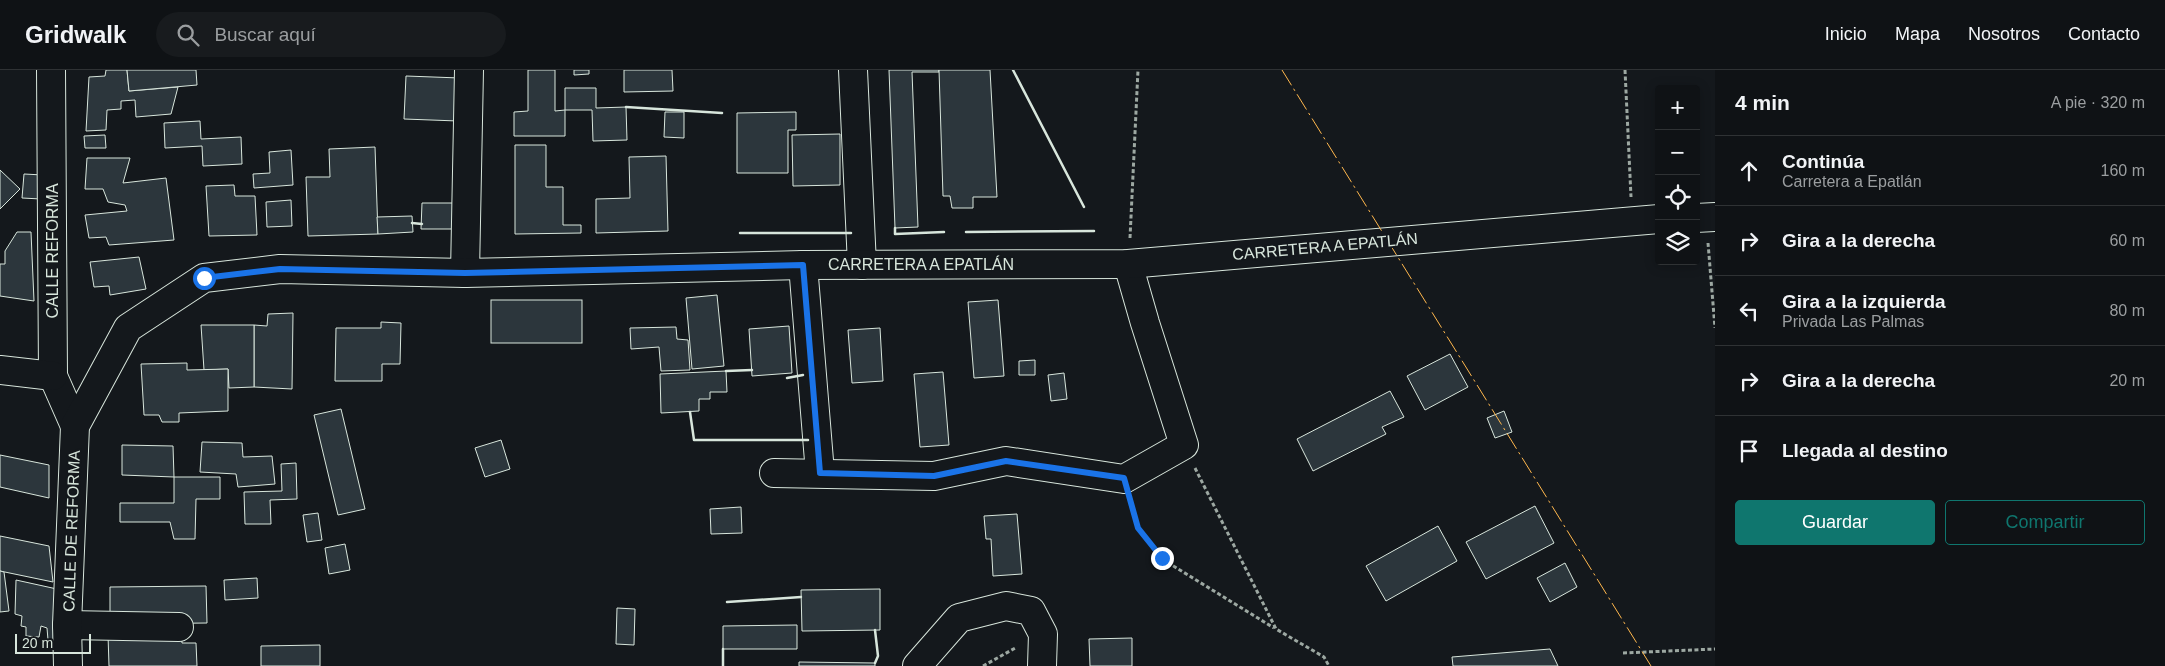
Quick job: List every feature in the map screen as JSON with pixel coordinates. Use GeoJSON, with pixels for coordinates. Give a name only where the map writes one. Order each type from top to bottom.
{"type":"FeatureCollection","features":[{"type":"Feature","properties":{"kind":"main road","name":"CALLE REFORMA"},"geometry":{"type":"LineString","coordinates":[[51,70],[52,376],[75,426]]}},
{"type":"Feature","properties":{"kind":"main road"},"geometry":{"type":"LineString","coordinates":[[465,273],[469,70]]}},
{"type":"Feature","properties":{"kind":"main road"},"geometry":{"type":"LineString","coordinates":[[853,70],[862,264]]}},
{"type":"Feature","properties":{"kind":"main road","name":"CARRETERA A EPATLÁN"},"geometry":{"type":"LineString","coordinates":[[75,426],[128,328],[204,278],[280,269],[465,273],[862,264],[1128,264],[1655,219]]}},
{"type":"Feature","properties":{"kind":"main road"},"geometry":{"type":"LineString","coordinates":[[774,473],[934,476],[1006,461],[1124,478],[1184,445],[1144,323],[1128,264]]}},
{"type":"Feature","properties":{"kind":"main road"},"geometry":{"type":"LineString","coordinates":[[803,265],[820,473]]}},
{"type":"Feature","properties":{"kind":"main road"},"geometry":{"type":"LineString","coordinates":[[0,370],[52,376]]}},
{"type":"Feature","properties":{"kind":"main road","name":"CALLE DE REFORMA"},"geometry":{"type":"LineString","coordinates":[[68,666],[67,625],[75,426]]}},
{"type":"Feature","properties":{"kind":"main road"},"geometry":{"type":"LineString","coordinates":[[917,666],[959,618],[1006,606],[1031,611],[1043,634],[1042,666]]}},
{"type":"Feature","properties":{"kind":"main road"},"geometry":{"type":"LineString","coordinates":[[67,625],[180,627]]}},
{"type":"Feature","properties":{"kind":"path"},"geometry":{"type":"LineString","coordinates":[[1128,264],[1138,70]]}},
{"type":"Feature","properties":{"kind":"path"},"geometry":{"type":"LineString","coordinates":[[1625,70],[1632,220]]}},
{"type":"Feature","properties":{"kind":"path"},"geometry":{"type":"LineString","coordinates":[[1706,217],[1715,328]]}},
{"type":"Feature","properties":{"kind":"path"},"geometry":{"type":"LineString","coordinates":[[1184,445],[1276,629]]}},
{"type":"Feature","properties":{"kind":"path"},"geometry":{"type":"LineString","coordinates":[[1124,478],[1138,528],[1162,558],[1276,629],[1324,656],[1328,666]]}},
{"type":"Feature","properties":{"kind":"path"},"geometry":{"type":"LineString","coordinates":[[983,666],[1018,646]]}},
{"type":"Feature","properties":{"kind":"path"},"geometry":{"type":"LineString","coordinates":[[1623,654],[1715,649]]}},
{"type":"Feature","properties":{"kind":"building"},"geometry":{"type":"Polygon","coordinates":[[[106,70],[127,70],[129,91],[178,87],[171,114],[136,117],[135,100],[121,101],[121,109],[107,110],[106,130],[86,131],[89,77],[105,76],[106,70]]]}},
{"type":"Feature","properties":{"kind":"building"},"geometry":{"type":"Polygon","coordinates":[[[127,70],[196,70],[197,85],[129,91],[127,70]]]}},
{"type":"Feature","properties":{"kind":"building"},"geometry":{"type":"Polygon","coordinates":[[[528,70],[555,70],[555,111],[565,110],[565,136],[514,136],[514,112],[528,111],[528,70]]]}},
{"type":"Feature","properties":{"kind":"building"},"geometry":{"type":"Polygon","coordinates":[[[574,70],[589,70],[589,74],[574,75],[574,70]]]}},
{"type":"Feature","properties":{"kind":"building"},"geometry":{"type":"Polygon","coordinates":[[[624,70],[672,70],[673,91],[624,92],[624,70]]]}},
{"type":"Feature","properties":{"kind":"building"},"geometry":{"type":"Polygon","coordinates":[[[889,70],[939,70],[939,72],[912,72],[918,227],[895,228],[889,70]]]}},
{"type":"Feature","properties":{"kind":"building"},"geometry":{"type":"Polygon","coordinates":[[[939,70],[990,70],[997,197],[973,197],[973,208],[952,208],[950,196],[943,196],[939,70]]]}},
{"type":"Feature","properties":{"kind":"building"},"geometry":{"type":"Polygon","coordinates":[[[406,76],[460,78],[458,121],[404,119],[406,76]]]}},
{"type":"Feature","properties":{"kind":"building"},"geometry":{"type":"Polygon","coordinates":[[[565,88],[596,88],[596,108],[626,107],[627,140],[593,141],[592,110],[565,110],[565,88]]]}},
{"type":"Feature","properties":{"kind":"building"},"geometry":{"type":"Polygon","coordinates":[[[665,112],[684,112],[684,138],[664,137],[665,112]]]}},
{"type":"Feature","properties":{"kind":"building"},"geometry":{"type":"Polygon","coordinates":[[[796,112],[796,130],[788,130],[788,173],[737,173],[737,113],[796,112]]]}},
{"type":"Feature","properties":{"kind":"building"},"geometry":{"type":"Polygon","coordinates":[[[200,121],[201,139],[241,137],[242,164],[203,166],[202,146],[165,148],[164,123],[200,121]]]}},
{"type":"Feature","properties":{"kind":"building"},"geometry":{"type":"Polygon","coordinates":[[[840,134],[840,185],[793,186],[792,135],[840,134]]]}},
{"type":"Feature","properties":{"kind":"building"},"geometry":{"type":"Polygon","coordinates":[[[105,135],[106,148],[85,148],[84,136],[105,135]]]}},
{"type":"Feature","properties":{"kind":"building"},"geometry":{"type":"Polygon","coordinates":[[[515,145],[546,145],[546,187],[563,187],[563,225],[581,225],[581,233],[515,234],[515,145]]]}},
{"type":"Feature","properties":{"kind":"building"},"geometry":{"type":"Polygon","coordinates":[[[375,147],[378,234],[308,236],[306,177],[330,177],[329,149],[375,147]]]}},
{"type":"Feature","properties":{"kind":"building"},"geometry":{"type":"Polygon","coordinates":[[[291,150],[293,185],[254,188],[253,174],[270,173],[269,152],[291,150]]]}},
{"type":"Feature","properties":{"kind":"building"},"geometry":{"type":"Polygon","coordinates":[[[666,156],[668,231],[596,233],[596,199],[630,198],[629,157],[666,156]]]}},
{"type":"Feature","properties":{"kind":"building"},"geometry":{"type":"Polygon","coordinates":[[[87,158],[130,158],[123,183],[166,178],[174,240],[109,245],[106,237],[89,238],[85,215],[127,211],[125,205],[108,202],[103,189],[85,189],[87,158]]]}},
{"type":"Feature","properties":{"kind":"building"},"geometry":{"type":"Polygon","coordinates":[[[0,170],[20,189],[0,209],[0,170]]]}},
{"type":"Feature","properties":{"kind":"building"},"geometry":{"type":"Polygon","coordinates":[[[24,174],[43,175],[41,199],[22,198],[24,174]]]}},
{"type":"Feature","properties":{"kind":"building"},"geometry":{"type":"Polygon","coordinates":[[[234,185],[235,196],[255,196],[257,235],[209,236],[206,186],[234,185]]]}},
{"type":"Feature","properties":{"kind":"building"},"geometry":{"type":"Polygon","coordinates":[[[291,200],[292,226],[267,227],[266,202],[291,200]]]}},
{"type":"Feature","properties":{"kind":"building"},"geometry":{"type":"Polygon","coordinates":[[[422,203],[460,203],[460,229],[421,229],[422,203]]]}},
{"type":"Feature","properties":{"kind":"building"},"geometry":{"type":"Polygon","coordinates":[[[412,216],[413,232],[378,234],[377,217],[412,216]]]}},
{"type":"Feature","properties":{"kind":"building"},"geometry":{"type":"Polygon","coordinates":[[[17,232],[31,232],[34,301],[0,296],[0,264],[5,264],[5,251],[17,232]]]}},
{"type":"Feature","properties":{"kind":"building"},"geometry":{"type":"Polygon","coordinates":[[[139,257],[146,289],[110,295],[109,286],[94,287],[90,262],[139,257]]]}},
{"type":"Feature","properties":{"kind":"building"},"geometry":{"type":"Polygon","coordinates":[[[717,295],[724,366],[692,369],[686,298],[717,295]]]}},
{"type":"Feature","properties":{"kind":"building"},"geometry":{"type":"Polygon","coordinates":[[[491,300],[582,300],[582,343],[491,343],[491,300]]]}},
{"type":"Feature","properties":{"kind":"building"},"geometry":{"type":"Polygon","coordinates":[[[998,300],[1004,376],[974,378],[968,302],[998,300]]]}},
{"type":"Feature","properties":{"kind":"building"},"geometry":{"type":"Polygon","coordinates":[[[293,313],[292,389],[254,387],[254,325],[267,326],[268,314],[293,313]]]}},
{"type":"Feature","properties":{"kind":"building"},"geometry":{"type":"Polygon","coordinates":[[[381,322],[401,323],[400,364],[382,364],[382,381],[335,381],[336,328],[381,328],[381,322]]]}},
{"type":"Feature","properties":{"kind":"building"},"geometry":{"type":"Polygon","coordinates":[[[201,325],[254,325],[254,387],[229,388],[228,369],[204,370],[201,325]]]}},
{"type":"Feature","properties":{"kind":"building"},"geometry":{"type":"Polygon","coordinates":[[[789,326],[792,373],[752,376],[749,329],[789,326]]]}},
{"type":"Feature","properties":{"kind":"building"},"geometry":{"type":"Polygon","coordinates":[[[676,327],[677,339],[688,340],[690,370],[661,371],[659,347],[631,349],[630,328],[676,327]]]}},
{"type":"Feature","properties":{"kind":"building"},"geometry":{"type":"Polygon","coordinates":[[[880,328],[883,381],[852,383],[848,330],[880,328]]]}},
{"type":"Feature","properties":{"kind":"building"},"geometry":{"type":"Polygon","coordinates":[[[1450,354],[1468,387],[1425,410],[1407,376],[1450,354]]]}},
{"type":"Feature","properties":{"kind":"building"},"geometry":{"type":"Polygon","coordinates":[[[1035,360],[1035,375],[1019,375],[1019,361],[1035,360]]]}},
{"type":"Feature","properties":{"kind":"building"},"geometry":{"type":"Polygon","coordinates":[[[187,363],[187,370],[228,369],[228,411],[179,413],[179,422],[162,422],[159,415],[144,415],[141,364],[187,363]]]}},
{"type":"Feature","properties":{"kind":"building"},"geometry":{"type":"Polygon","coordinates":[[[726,371],[727,392],[710,392],[710,399],[699,399],[699,411],[661,413],[660,374],[726,371]]]}},
{"type":"Feature","properties":{"kind":"building"},"geometry":{"type":"Polygon","coordinates":[[[943,372],[949,445],[920,447],[914,374],[943,372]]]}},
{"type":"Feature","properties":{"kind":"building"},"geometry":{"type":"Polygon","coordinates":[[[1064,373],[1067,399],[1051,401],[1048,375],[1064,373]]]}},
{"type":"Feature","properties":{"kind":"building"},"geometry":{"type":"Polygon","coordinates":[[[1390,391],[1404,417],[1382,427],[1386,434],[1313,471],[1297,439],[1390,391]]]}},
{"type":"Feature","properties":{"kind":"building"},"geometry":{"type":"Polygon","coordinates":[[[341,409],[365,509],[338,515],[314,415],[341,409]]]}},
{"type":"Feature","properties":{"kind":"building"},"geometry":{"type":"Polygon","coordinates":[[[1504,411],[1512,432],[1495,438],[1487,418],[1504,411]]]}},
{"type":"Feature","properties":{"kind":"building"},"geometry":{"type":"Polygon","coordinates":[[[501,440],[510,469],[485,477],[475,448],[501,440]]]}},
{"type":"Feature","properties":{"kind":"building"},"geometry":{"type":"Polygon","coordinates":[[[202,442],[242,443],[243,457],[272,456],[275,484],[238,487],[236,474],[200,472],[202,442]]]}},
{"type":"Feature","properties":{"kind":"building"},"geometry":{"type":"Polygon","coordinates":[[[122,445],[173,446],[174,477],[122,475],[122,445]]]}},
{"type":"Feature","properties":{"kind":"building"},"geometry":{"type":"Polygon","coordinates":[[[0,455],[49,465],[49,498],[0,487],[0,455]]]}},
{"type":"Feature","properties":{"kind":"building"},"geometry":{"type":"Polygon","coordinates":[[[296,463],[297,499],[270,500],[271,524],[245,524],[244,492],[282,491],[281,464],[296,463]]]}},
{"type":"Feature","properties":{"kind":"building"},"geometry":{"type":"Polygon","coordinates":[[[174,477],[220,477],[220,499],[196,499],[195,539],[174,539],[170,522],[120,522],[120,503],[174,503],[174,477]]]}},
{"type":"Feature","properties":{"kind":"building"},"geometry":{"type":"Polygon","coordinates":[[[1535,506],[1554,543],[1486,579],[1466,542],[1535,506]]]}},
{"type":"Feature","properties":{"kind":"building"},"geometry":{"type":"Polygon","coordinates":[[[741,507],[742,533],[711,534],[710,509],[741,507]]]}},
{"type":"Feature","properties":{"kind":"building"},"geometry":{"type":"Polygon","coordinates":[[[318,513],[322,540],[307,542],[303,515],[318,513]]]}},
{"type":"Feature","properties":{"kind":"building"},"geometry":{"type":"Polygon","coordinates":[[[1017,514],[1022,574],[993,576],[991,539],[986,539],[984,516],[1017,514]]]}},
{"type":"Feature","properties":{"kind":"building"},"geometry":{"type":"Polygon","coordinates":[[[1438,526],[1457,561],[1386,601],[1366,566],[1438,526]]]}},
{"type":"Feature","properties":{"kind":"building"},"geometry":{"type":"Polygon","coordinates":[[[0,536],[49,546],[53,582],[0,571],[0,536]]]}},
{"type":"Feature","properties":{"kind":"building"},"geometry":{"type":"Polygon","coordinates":[[[345,544],[350,570],[329,574],[325,548],[345,544]]]}},
{"type":"Feature","properties":{"kind":"building"},"geometry":{"type":"Polygon","coordinates":[[[1565,563],[1577,587],[1550,602],[1537,578],[1565,563]]]}},
{"type":"Feature","properties":{"kind":"building"},"geometry":{"type":"Polygon","coordinates":[[[0,571],[4,572],[9,611],[0,612],[0,571]]]}},
{"type":"Feature","properties":{"kind":"building"},"geometry":{"type":"Polygon","coordinates":[[[257,578],[258,598],[225,600],[224,580],[257,578]]]}},
{"type":"Feature","properties":{"kind":"building"},"geometry":{"type":"Polygon","coordinates":[[[16,580],[66,591],[64,639],[48,640],[47,628],[41,626],[39,637],[26,636],[26,627],[21,626],[22,616],[15,614],[16,580]]]}},
{"type":"Feature","properties":{"kind":"building"},"geometry":{"type":"Polygon","coordinates":[[[206,586],[207,623],[110,624],[110,587],[206,586]]]}},
{"type":"Feature","properties":{"kind":"building"},"geometry":{"type":"Polygon","coordinates":[[[880,589],[880,630],[802,631],[801,590],[880,589]]]}},
{"type":"Feature","properties":{"kind":"building"},"geometry":{"type":"Polygon","coordinates":[[[617,608],[635,609],[634,645],[616,644],[617,608]]]}},
{"type":"Feature","properties":{"kind":"building"},"geometry":{"type":"Polygon","coordinates":[[[797,625],[797,649],[723,649],[723,626],[797,625]]]}},
{"type":"Feature","properties":{"kind":"building"},"geometry":{"type":"Polygon","coordinates":[[[181,633],[182,643],[196,643],[197,666],[109,666],[108,635],[181,633]]]}},
{"type":"Feature","properties":{"kind":"building"},"geometry":{"type":"Polygon","coordinates":[[[1132,638],[1132,666],[1090,666],[1089,639],[1132,638]]]}},
{"type":"Feature","properties":{"kind":"building"},"geometry":{"type":"Polygon","coordinates":[[[320,645],[320,666],[261,666],[261,646],[320,645]]]}},
{"type":"Feature","properties":{"kind":"building"},"geometry":{"type":"Polygon","coordinates":[[[1550,649],[1558,666],[1453,666],[1452,657],[1550,649]]]}},
{"type":"Feature","properties":{"kind":"building"},"geometry":{"type":"Polygon","coordinates":[[[799,662],[875,663],[875,666],[799,666],[799,662]]]}},
{"type":"Feature","properties":{"kind":"wall"},"geometry":{"type":"LineString","coordinates":[[1013,70],[1084,207]]}},
{"type":"Feature","properties":{"kind":"wall"},"geometry":{"type":"LineString","coordinates":[[626,107],[722,113]]}},
{"type":"Feature","properties":{"kind":"wall"},"geometry":{"type":"LineString","coordinates":[[412,223],[422,224]]}},
{"type":"Feature","properties":{"kind":"wall"},"geometry":{"type":"LineString","coordinates":[[895,228],[895,234],[944,232]]}},
{"type":"Feature","properties":{"kind":"wall"},"geometry":{"type":"LineString","coordinates":[[966,232],[1094,231]]}},
{"type":"Feature","properties":{"kind":"wall"},"geometry":{"type":"LineString","coordinates":[[740,233],[851,233]]}},
{"type":"Feature","properties":{"kind":"wall"},"geometry":{"type":"LineString","coordinates":[[726,371],[752,370]]}},
{"type":"Feature","properties":{"kind":"wall"},"geometry":{"type":"LineString","coordinates":[[787,378],[803,375]]}},
{"type":"Feature","properties":{"kind":"wall"},"geometry":{"type":"LineString","coordinates":[[690,412],[694,440],[808,440]]}},
{"type":"Feature","properties":{"kind":"wall"},"geometry":{"type":"LineString","coordinates":[[727,602],[801,597]]}},
{"type":"Feature","properties":{"kind":"wall"},"geometry":{"type":"LineString","coordinates":[[875,630],[878,656],[875,663]]}},
{"type":"Feature","properties":{"kind":"wall"},"geometry":{"type":"LineString","coordinates":[[723,649],[723,666]]}},
{"type":"Feature","properties":{"kind":"power"},"geometry":{"type":"LineString","coordinates":[[1282,70],[1651,666]]}},
{"type":"Feature","properties":{"kind":"route"},"geometry":{"type":"LineString","coordinates":[[204,278],[280,269],[465,273],[803,265],[820,473],[934,476],[1006,461],[1124,478],[1138,528],[1162,558]]}}]}
